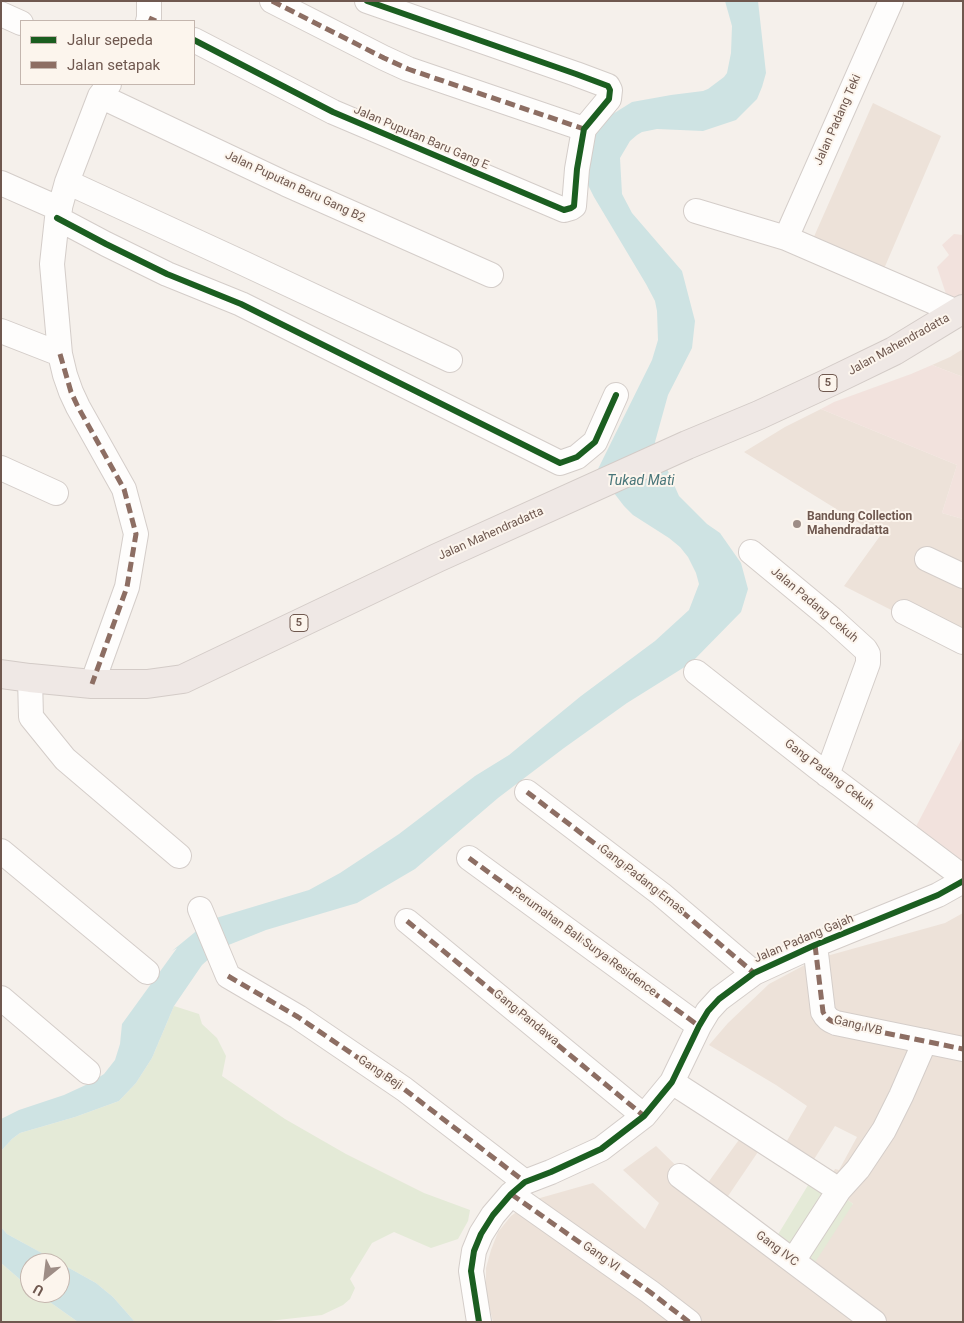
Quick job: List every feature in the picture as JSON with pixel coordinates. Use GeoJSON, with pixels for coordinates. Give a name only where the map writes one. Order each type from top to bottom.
{"type":"FeatureCollection","features":[{"type":"Feature","properties":{"kind":"highway","name":"Jalan Mahendradatta"},"geometry":{"type":"LineString","coordinates":[[1,674],[92,684],[147,684],[183,678],[437,558],[828,383],[894,351],[960,311]]}},
{"type":"Feature","properties":{"kind":"street"},"geometry":{"type":"LineString","coordinates":[[272,1],[408,69],[584,129],[609,98],[610,90],[608,86],[367,1]]}},
{"type":"Feature","properties":{"kind":"street","name":"Jalan Padang Teki"},"geometry":{"type":"LineString","coordinates":[[786,238],[890,1]]}},
{"type":"Feature","properties":{"kind":"street"},"geometry":{"type":"LineString","coordinates":[[1,14],[20,23]]}},
{"type":"Feature","properties":{"kind":"street","name":"Jalan Puputan Baru Gang E"},"geometry":{"type":"LineString","coordinates":[[195,41],[333,112],[564,210],[574,206],[577,169],[584,129]]}},
{"type":"Feature","properties":{"kind":"street"},"geometry":{"type":"LineString","coordinates":[[92,684],[127,587],[136,534],[124,489],[78,408],[71,392],[60,354],[52,264],[58,213],[67,182],[105,90]]}},
{"type":"Feature","properties":{"kind":"street","name":"Jalan Puputan Baru Gang B2"},"geometry":{"type":"LineString","coordinates":[[105,90],[286,184],[491,275]]}},
{"type":"Feature","properties":{"kind":"street"},"geometry":{"type":"LineString","coordinates":[[67,182],[450,360]]}},
{"type":"Feature","properties":{"kind":"street"},"geometry":{"type":"LineString","coordinates":[[1,184],[58,213],[106,244],[167,274],[241,304],[560,464],[577,457],[595,442],[616,395]]}},
{"type":"Feature","properties":{"kind":"street"},"geometry":{"type":"LineString","coordinates":[[696,211],[786,238],[960,311]]}},
{"type":"Feature","properties":{"kind":"street"},"geometry":{"type":"LineString","coordinates":[[1,331],[60,354]]}},
{"type":"Feature","properties":{"kind":"street"},"geometry":{"type":"LineString","coordinates":[[1,468],[56,493]]}},
{"type":"Feature","properties":{"kind":"street","name":"Jalan Padang Cekuh"},"geometry":{"type":"LineString","coordinates":[[751,552],[832,619],[868,654],[868,663],[827,775]]}},
{"type":"Feature","properties":{"kind":"street"},"geometry":{"type":"LineString","coordinates":[[927,559],[963,576]]}},
{"type":"Feature","properties":{"kind":"street"},"geometry":{"type":"LineString","coordinates":[[904,612],[963,642]]}},
{"type":"Feature","properties":{"kind":"street","name":"Gang Padang Cekuh"},"geometry":{"type":"LineString","coordinates":[[696,672],[827,775],[963,876]]}},
{"type":"Feature","properties":{"kind":"street"},"geometry":{"type":"LineString","coordinates":[[30,678],[31,717],[65,759],[178,856]]}},
{"type":"Feature","properties":{"kind":"street","name":"Gang Padang Emas"},"geometry":{"type":"LineString","coordinates":[[527,792],[661,894],[754,973]]}},
{"type":"Feature","properties":{"kind":"street"},"geometry":{"type":"LineString","coordinates":[[1,851],[147,972]]}},
{"type":"Feature","properties":{"kind":"street","name":"Perumahan Bali Surya Residence"},"geometry":{"type":"LineString","coordinates":[[469,858],[700,1026]]}},
{"type":"Feature","properties":{"kind":"street","name":"Jalan Padang Gajah"},"geometry":{"type":"LineString","coordinates":[[518,1188],[602,1149],[644,1116],[672,1082],[708,1011],[719,999],[754,973],[815,945],[938,895],[963,881]]}},
{"type":"Feature","properties":{"kind":"street","name":"Gang Beji"},"geometry":{"type":"LineString","coordinates":[[200,909],[228,976],[298,1017],[404,1089],[518,1188]]}},
{"type":"Feature","properties":{"kind":"street","name":"Gang Pandawa"},"geometry":{"type":"LineString","coordinates":[[407,921],[644,1116]]}},
{"type":"Feature","properties":{"kind":"street","name":"Gang IVB"},"geometry":{"type":"LineString","coordinates":[[815,945],[823,1012],[826,1017],[836,1023],[963,1049]]}},
{"type":"Feature","properties":{"kind":"street"},"geometry":{"type":"LineString","coordinates":[[1,998],[88,1072]]}},
{"type":"Feature","properties":{"kind":"street"},"geometry":{"type":"LineString","coordinates":[[793,1261],[839,1190],[858,1169],[884,1130],[925,1041]]}},
{"type":"Feature","properties":{"kind":"street"},"geometry":{"type":"LineString","coordinates":[[672,1082],[839,1190]]}},
{"type":"Feature","properties":{"kind":"street","name":"Gang IVC"},"geometry":{"type":"LineString","coordinates":[[680,1176],[874,1322]]}},
{"type":"Feature","properties":{"kind":"street"},"geometry":{"type":"LineString","coordinates":[[479,1322],[471,1271],[474,1251],[481,1234],[493,1215],[518,1188]]}},
{"type":"Feature","properties":{"kind":"street","name":"Gang VI"},"geometry":{"type":"LineString","coordinates":[[518,1188],[689,1322]]}},
{"type":"Feature","properties":{"kind":"shaded area"},"geometry":{"type":"Polygon","coordinates":[[[873,103],[941,136],[877,285],[805,257],[873,103]]]}},
{"type":"Feature","properties":{"kind":"shaded area"},"geometry":{"type":"Polygon","coordinates":[[[954,234],[963,235],[963,320],[952,312],[937,267],[949,255],[942,245],[954,234]]]}},
{"type":"Feature","properties":{"kind":"shaded area"},"geometry":{"type":"Polygon","coordinates":[[[963,349],[963,377],[932,365],[950,357],[963,349]]]}},
{"type":"Feature","properties":{"kind":"shaded area"},"geometry":{"type":"Polygon","coordinates":[[[932,365],[963,377],[963,519],[942,513],[957,465],[821,409],[834,402],[932,365]]]}},
{"type":"Feature","properties":{"kind":"shaded area"},"geometry":{"type":"Polygon","coordinates":[[[821,409],[957,465],[942,513],[963,519],[963,644],[844,586],[880,536],[744,452],[785,427],[821,409]]]}},
{"type":"Feature","properties":{"kind":"shaded area"},"geometry":{"type":"Polygon","coordinates":[[[963,737],[963,874],[911,836],[963,737]]]}},
{"type":"Feature","properties":{"kind":"shaded area"},"geometry":{"type":"Polygon","coordinates":[[[963,913],[963,1322],[493,1322],[486,1293],[486,1268],[498,1232],[511,1216],[533,1200],[593,1183],[645,1229],[659,1203],[623,1170],[656,1146],[702,1191],[746,1130],[764,1143],[722,1205],[771,1246],[853,1204],[826,1184],[835,1169],[839,1170],[857,1137],[835,1126],[806,1172],[780,1153],[807,1106],[709,1045],[728,1023],[769,984],[816,959],[945,923],[963,913]]]}},
{"type":"Feature","properties":{"kind":"green space"},"geometry":{"type":"Polygon","coordinates":[[[174,1006],[199,1014],[202,1024],[217,1038],[226,1056],[222,1076],[285,1119],[346,1154],[424,1193],[470,1210],[468,1221],[458,1239],[431,1248],[394,1232],[372,1243],[350,1279],[355,1288],[350,1299],[343,1305],[322,1315],[260,1322],[135,1322],[113,1297],[96,1283],[70,1269],[70,1253],[42,1253],[7,1234],[1,1227],[1,1151],[20,1133],[75,1117],[119,1101],[136,1083],[152,1058],[174,1006]]]}},
{"type":"Feature","properties":{"kind":"green space"},"geometry":{"type":"Polygon","coordinates":[[[813,1177],[853,1204],[808,1273],[771,1246],[813,1177]]]}},
{"type":"Feature","properties":{"kind":"green space"},"geometry":{"type":"Polygon","coordinates":[[[1,1263],[20,1279],[20,1303],[51,1303],[78,1322],[1,1322],[1,1263]]]}},
{"type":"Feature","properties":{"kind":"water","name":"Tukad Mati"},"geometry":{"type":"Polygon","coordinates":[[[725,1],[758,1],[766,73],[757,99],[736,120],[703,131],[657,129],[642,132],[630,141],[620,158],[622,194],[632,213],[682,271],[695,321],[692,348],[668,395],[655,442],[679,496],[707,524],[720,533],[741,563],[748,589],[741,612],[691,663],[627,703],[564,748],[498,798],[415,869],[357,903],[266,930],[221,948],[202,965],[174,1006],[152,1058],[136,1083],[119,1101],[75,1117],[20,1133],[1,1151],[1,1119],[19,1110],[64,1095],[104,1074],[115,1060],[120,1044],[122,1024],[177,948],[172,951],[200,928],[216,918],[309,890],[340,873],[399,834],[475,776],[509,755],[581,696],[655,641],[689,610],[699,584],[688,557],[669,538],[633,515],[597,471],[652,360],[658,340],[657,311],[655,301],[646,284],[588,185],[583,162],[600,122],[632,102],[703,91],[724,77],[727,73],[731,53],[732,26],[725,1]]]}},
{"type":"Feature","properties":{"kind":"water"},"geometry":{"type":"Polygon","coordinates":[[[1,1227],[7,1234],[42,1253],[20,1253],[20,1279],[1,1263],[1,1227]]]}},
{"type":"Feature","properties":{"kind":"water"},"geometry":{"type":"Polygon","coordinates":[[[70,1269],[96,1283],[113,1297],[135,1322],[78,1322],[51,1303],[70,1303],[70,1269]]]}},
{"type":"Feature","properties":{"kind":"marked path"},"geometry":{"type":"LineString","coordinates":[[272,1],[408,69],[584,129]]}},
{"type":"Feature","properties":{"kind":"marked path"},"geometry":{"type":"LineString","coordinates":[[149,18],[154,20]]}},
{"type":"Feature","properties":{"kind":"marked path"},"geometry":{"type":"LineString","coordinates":[[60,354],[71,392],[78,407],[124,489],[136,534],[127,587],[92,684]]}},
{"type":"Feature","properties":{"kind":"marked path"},"geometry":{"type":"LineString","coordinates":[[527,792],[661,894],[754,973]]}},
{"type":"Feature","properties":{"kind":"marked path"},"geometry":{"type":"LineString","coordinates":[[469,858],[699,1026]]}},
{"type":"Feature","properties":{"kind":"marked path"},"geometry":{"type":"LineString","coordinates":[[407,921],[644,1116]]}},
{"type":"Feature","properties":{"kind":"marked path"},"geometry":{"type":"LineString","coordinates":[[815,945],[823,1012],[830,1020],[836,1023],[963,1049]]}},
{"type":"Feature","properties":{"kind":"marked path"},"geometry":{"type":"LineString","coordinates":[[228,976],[298,1017],[404,1089],[525,1182],[522,1184]]}},
{"type":"Feature","properties":{"kind":"marked path"},"geometry":{"type":"LineString","coordinates":[[511,1194],[650,1292],[689,1322]]}},
{"type":"Feature","properties":{"kind":"cycle path"},"geometry":{"type":"LineString","coordinates":[[195,41],[333,112],[564,210],[574,206],[577,169],[584,129],[609,99],[610,90],[608,86],[367,1]]}},
{"type":"Feature","properties":{"kind":"cycle path"},"geometry":{"type":"LineString","coordinates":[[57,218],[167,274],[241,304],[560,463],[577,457],[595,442],[616,395]]}},
{"type":"Feature","properties":{"kind":"cycle path"},"geometry":{"type":"LineString","coordinates":[[479,1322],[471,1271],[474,1251],[481,1234],[493,1215],[511,1194],[525,1182],[601,1149],[644,1116],[672,1082],[699,1026],[708,1011],[719,999],[754,973],[815,945],[938,895],[963,881]]}},
{"type":"Feature","properties":{"kind":"place","name":"Bandung Collection Mahendradatta"},"geometry":{"type":"Point","coordinates":[797,524]}}]}
